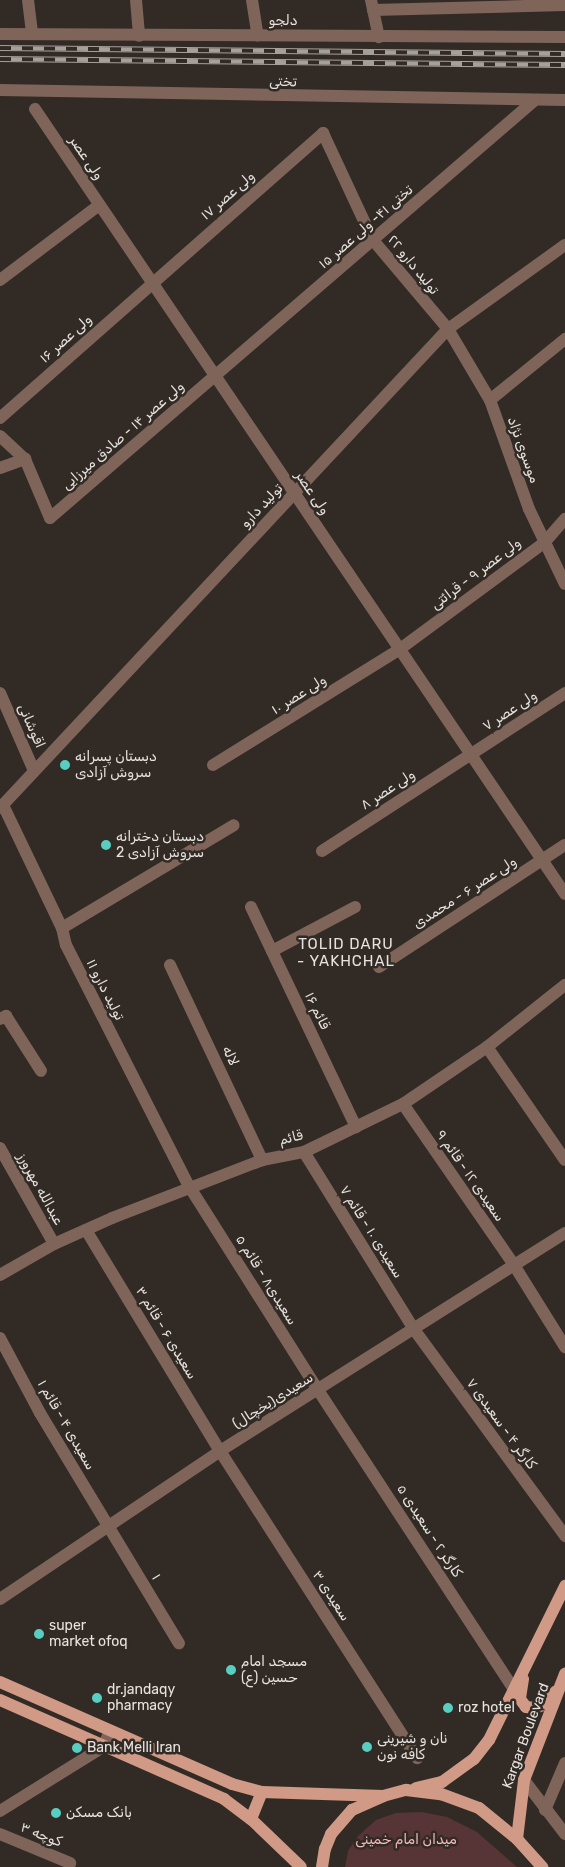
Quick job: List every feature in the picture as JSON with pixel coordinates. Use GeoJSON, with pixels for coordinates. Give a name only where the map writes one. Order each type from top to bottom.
{"type":"FeatureCollection","features":[{"type":"Feature","properties":{"kind":"main road","name":"Kargar Boulevard"},"geometry":{"type":"LineString","coordinates":[[383,1796],[442,1782],[474,1760],[489,1740],[565,1586]]}},
{"type":"Feature","properties":{"kind":"main road"},"geometry":{"type":"LineString","coordinates":[[524,1672],[520,1699],[526,1707],[534,1708],[543,1705],[560,1686]]}},
{"type":"Feature","properties":{"kind":"main road","name":"Kargar Boulevard"},"geometry":{"type":"LineString","coordinates":[[517,1839],[524,1780],[565,1674]]}},
{"type":"Feature","properties":{"kind":"main road"},"geometry":{"type":"LineString","coordinates":[[0,1682],[232,1784],[262,1792],[383,1796]]}},
{"type":"Feature","properties":{"kind":"main road"},"geometry":{"type":"LineString","coordinates":[[0,1700],[224,1799],[251,1819],[301,1867]]}},
{"type":"Feature","properties":{"kind":"main road"},"geometry":{"type":"LineString","coordinates":[[406,1790],[460,1799],[494,1818],[517,1839],[542,1867]]}},
{"type":"Feature","properties":{"kind":"main road"},"geometry":{"type":"LineString","coordinates":[[251,1819],[262,1792]]}},
{"type":"Feature","properties":{"kind":"main road"},"geometry":{"type":"LineString","coordinates":[[322,1867],[324,1849],[340,1823],[352,1810],[383,1796]]}},
{"type":"Feature","properties":{"kind":"street"},"geometry":{"type":"LineString","coordinates":[[28,0],[32,34]]}},
{"type":"Feature","properties":{"kind":"street"},"geometry":{"type":"LineString","coordinates":[[136,0],[139,36]]}},
{"type":"Feature","properties":{"kind":"street"},"geometry":{"type":"LineString","coordinates":[[252,0],[258,36]]}},
{"type":"Feature","properties":{"kind":"street"},"geometry":{"type":"LineString","coordinates":[[379,37],[372,5],[548,2],[565,5]]}},
{"type":"Feature","properties":{"kind":"street","name":"دلجو"},"geometry":{"type":"LineString","coordinates":[[0,34],[379,37],[565,36]]}},
{"type":"Feature","properties":{"kind":"street","name":"تختی"},"geometry":{"type":"LineString","coordinates":[[0,90],[565,100]]}},
{"type":"Feature","properties":{"kind":"street","name":"تختی ۴۱- ولی عصر ۱۵"},"geometry":{"type":"LineString","coordinates":[[215,376],[535,100]]}},
{"type":"Feature","properties":{"kind":"street","name":"ولی عصر"},"geometry":{"type":"LineString","coordinates":[[35,109],[565,894]]}},
{"type":"Feature","properties":{"kind":"street","name":"تولید دارو ۲۲"},"geometry":{"type":"LineString","coordinates":[[323,132],[373,240],[448,330]]}},
{"type":"Feature","properties":{"kind":"street","name":"ولی عصر ۱۷"},"geometry":{"type":"LineString","coordinates":[[152,283],[323,132]]}},
{"type":"Feature","properties":{"kind":"street"},"geometry":{"type":"LineString","coordinates":[[0,280],[99,205]]}},
{"type":"Feature","properties":{"kind":"street","name":"تولید دارو"},"geometry":{"type":"LineString","coordinates":[[2,807],[448,330],[565,245]]}},
{"type":"Feature","properties":{"kind":"street","name":"ولی عصر ۱۶"},"geometry":{"type":"LineString","coordinates":[[0,418],[152,283]]}},
{"type":"Feature","properties":{"kind":"street","name":"موسوی نژاد"},"geometry":{"type":"LineString","coordinates":[[448,330],[490,400],[544,543],[565,584]]}},
{"type":"Feature","properties":{"kind":"street"},"geometry":{"type":"LineString","coordinates":[[490,400],[565,339]]}},
{"type":"Feature","properties":{"kind":"street","name":"ولی عصر ۱۴ - صادق میرزایی"},"geometry":{"type":"LineString","coordinates":[[25,459],[50,518],[215,376]]}},
{"type":"Feature","properties":{"kind":"street"},"geometry":{"type":"LineString","coordinates":[[0,436],[25,459],[0,468]]}},
{"type":"Feature","properties":{"kind":"street","name":"ولی عصر ۹ - قرائتی"},"geometry":{"type":"LineString","coordinates":[[400,650],[544,543],[565,518]]}},
{"type":"Feature","properties":{"kind":"street","name":"ولی عصر ۱۰"},"geometry":{"type":"LineString","coordinates":[[213,765],[400,650]]}},
{"type":"Feature","properties":{"kind":"street","name":"اقوشانی"},"geometry":{"type":"LineString","coordinates":[[0,693],[34,771]]}},
{"type":"Feature","properties":{"kind":"street","name":"ولی عصر ۷"},"geometry":{"type":"LineString","coordinates":[[471,754],[565,693]]}},
{"type":"Feature","properties":{"kind":"street","name":"ولی عصر ۸"},"geometry":{"type":"LineString","coordinates":[[322,851],[471,754]]}},
{"type":"Feature","properties":{"kind":"street","name":"تولید دارو ۱۱"},"geometry":{"type":"LineString","coordinates":[[2,807],[62,928],[66,945],[189,1186]]}},
{"type":"Feature","properties":{"kind":"street"},"geometry":{"type":"LineString","coordinates":[[62,928],[234,825]]}},
{"type":"Feature","properties":{"kind":"street","name":"ولی عصر ۶ - محمدی"},"geometry":{"type":"LineString","coordinates":[[379,967],[565,845]]}},
{"type":"Feature","properties":{"kind":"street","name":"قائم ۱۶"},"geometry":{"type":"LineString","coordinates":[[251,907],[356,1127]]}},
{"type":"Feature","properties":{"kind":"street"},"geometry":{"type":"LineString","coordinates":[[272,951],[355,907]]}},
{"type":"Feature","properties":{"kind":"street","name":"لاله"},"geometry":{"type":"LineString","coordinates":[[170,965],[262,1160]]}},
{"type":"Feature","properties":{"kind":"street","name":"قائم"},"geometry":{"type":"LineString","coordinates":[[0,1275],[54,1244],[189,1186],[262,1160],[304,1152],[403,1104],[486,1047],[565,985]]}},
{"type":"Feature","properties":{"kind":"street"},"geometry":{"type":"LineString","coordinates":[[0,1019],[6,1016],[41,1071]]}},
{"type":"Feature","properties":{"kind":"street"},"geometry":{"type":"LineString","coordinates":[[486,1047],[565,1160]]}},
{"type":"Feature","properties":{"kind":"street","name":"سعیدی ۱۲ - قائم ۹"},"geometry":{"type":"LineString","coordinates":[[403,1104],[430,1148],[514,1264],[565,1347]]}},
{"type":"Feature","properties":{"kind":"street","name":"عبدالله مهرورز"},"geometry":{"type":"LineString","coordinates":[[0,1148],[54,1244]]}},
{"type":"Feature","properties":{"kind":"street","name":"سعیدی ۱۰ - قائم ۷"},"geometry":{"type":"LineString","coordinates":[[304,1152],[414,1328]]}},
{"type":"Feature","properties":{"kind":"street","name":"سعیدی۸ - قائم ۵"},"geometry":{"type":"LineString","coordinates":[[189,1186],[318,1390]]}},
{"type":"Feature","properties":{"kind":"street","name":"سعیدی ۶ - قائم ۳"},"geometry":{"type":"LineString","coordinates":[[86,1230],[220,1451]]}},
{"type":"Feature","properties":{"kind":"street","name":"سعیدی(یخچال)"},"geometry":{"type":"LineString","coordinates":[[0,1599],[220,1451],[565,1233]]}},
{"type":"Feature","properties":{"kind":"street","name":"کارگر ۴ - سعیدی ۷"},"geometry":{"type":"LineString","coordinates":[[414,1328],[565,1536]]}},
{"type":"Feature","properties":{"kind":"street","name":"سعیدی ۴ - قائم ۱"},"geometry":{"type":"LineString","coordinates":[[0,1338],[108,1527]]}},
{"type":"Feature","properties":{"kind":"street","name":"کارگر ۲ - سعیدی ۵"},"geometry":{"type":"LineString","coordinates":[[318,1390],[514,1689]]}},
{"type":"Feature","properties":{"kind":"street","name":"سعیدی ۳"},"geometry":{"type":"LineString","coordinates":[[220,1451],[417,1758]]}},
{"type":"Feature","properties":{"kind":"street","name":"۱"},"geometry":{"type":"LineString","coordinates":[[108,1527],[179,1643]]}},
{"type":"Feature","properties":{"kind":"street"},"geometry":{"type":"LineString","coordinates":[[0,1811],[103,1747],[110,1731]]}},
{"type":"Feature","properties":{"kind":"street"},"geometry":{"type":"LineString","coordinates":[[545,1810],[565,1762]]}},
{"type":"Feature","properties":{"kind":"street"},"geometry":{"type":"LineString","coordinates":[[524,1780],[565,1834]]}},
{"type":"Feature","properties":{"kind":"street","name":"کوچه ۳"},"geometry":{"type":"LineString","coordinates":[[0,1834],[70,1863]]}},
{"type":"Feature","properties":{"kind":"green space","name":"میدان امام خمینی"},"geometry":{"type":"Polygon","coordinates":[[[422,1812],[447,1817],[477,1832],[517,1867],[345,1867],[348,1851],[358,1836],[376,1820],[396,1813],[422,1812]]]}},
{"type":"Feature","properties":{"kind":"railway"},"geometry":{"type":"LineString","coordinates":[[0,48],[565,54]]}},
{"type":"Feature","properties":{"kind":"railway"},"geometry":{"type":"LineString","coordinates":[[0,59],[565,65]]}},
{"type":"Feature","properties":{"kind":"place","name":"دبستان پسرانه سروش آزادی"},"geometry":{"type":"Point","coordinates":[65,765]}},
{"type":"Feature","properties":{"kind":"place","name":"دبستان دخترانه سروش آزادی 2"},"geometry":{"type":"Point","coordinates":[106,845]}},
{"type":"Feature","properties":{"kind":"place","name":"super market ofoq"},"geometry":{"type":"Point","coordinates":[39,1634]}},
{"type":"Feature","properties":{"kind":"place","name":"مسجد امام حسین (ع)"},"geometry":{"type":"Point","coordinates":[231,1670]}},
{"type":"Feature","properties":{"kind":"place","name":"dr.jandaqy pharmacy"},"geometry":{"type":"Point","coordinates":[97,1698]}},
{"type":"Feature","properties":{"kind":"place","name":"roz hotel"},"geometry":{"type":"Point","coordinates":[448,1708]}},
{"type":"Feature","properties":{"kind":"place","name":"نان و شیرینی کافه نون"},"geometry":{"type":"Point","coordinates":[367,1747]}},
{"type":"Feature","properties":{"kind":"place","name":"Bank Melli Iran"},"geometry":{"type":"Point","coordinates":[77,1748]}},
{"type":"Feature","properties":{"kind":"place","name":"بانک مسکن"},"geometry":{"type":"Point","coordinates":[56,1813]}},
{"type":"Feature","properties":{"kind":"district","name":"TOLID DARU - YAKHCHAL"},"geometry":{"type":"Point","coordinates":[346,952]}}]}
